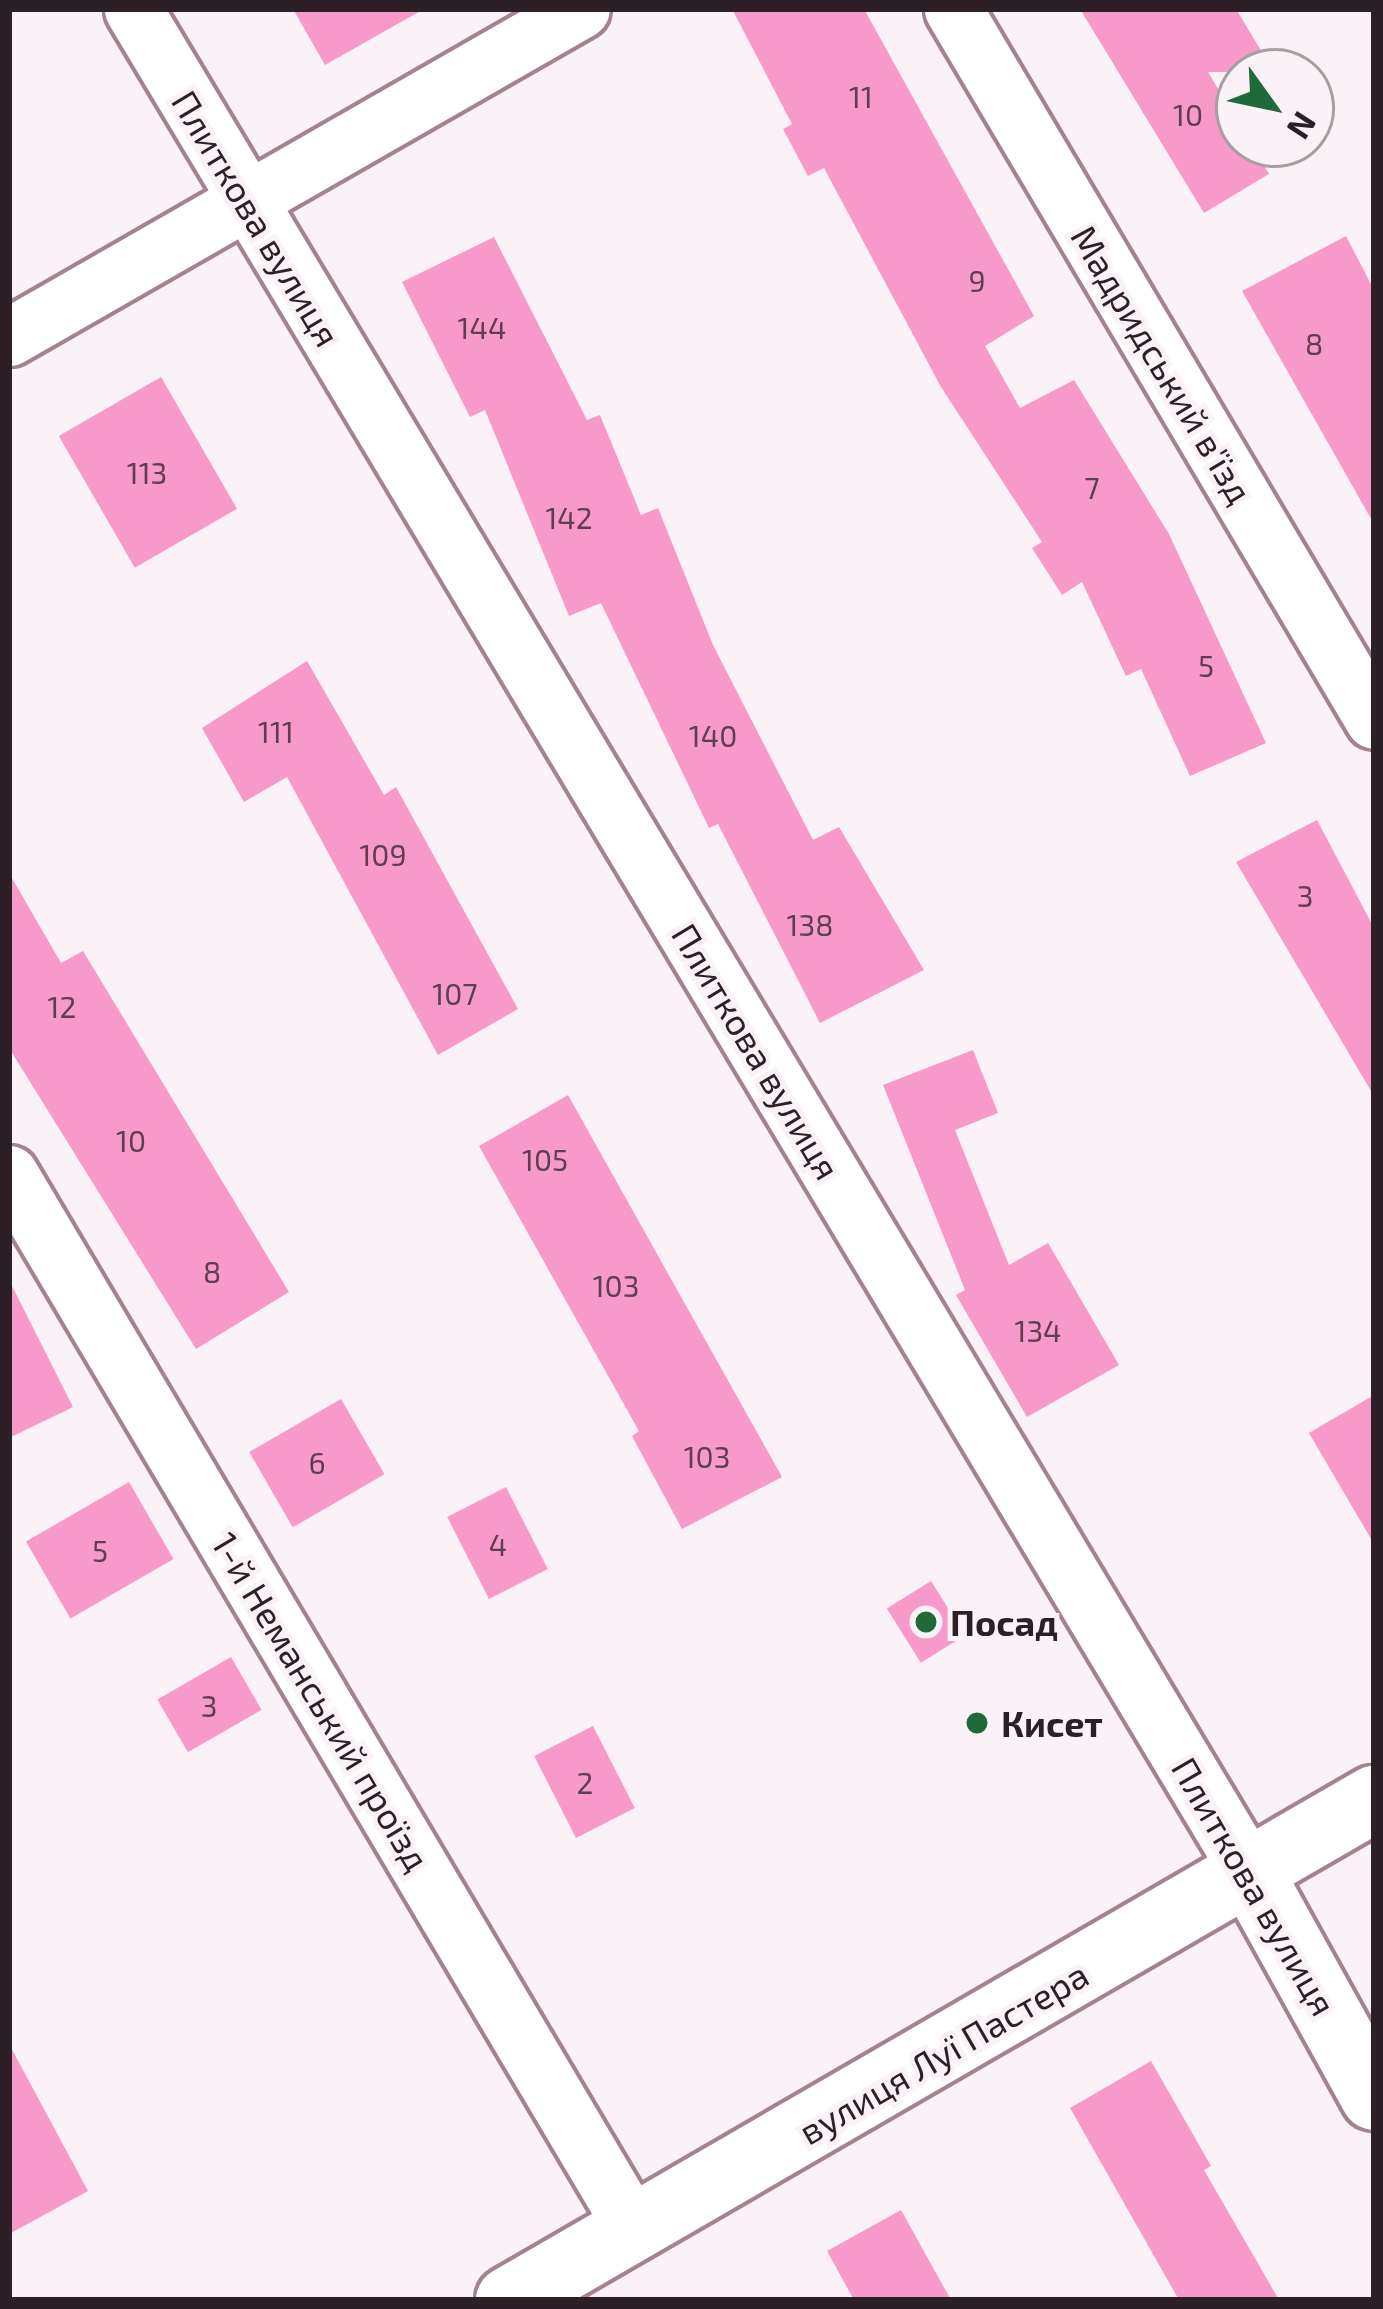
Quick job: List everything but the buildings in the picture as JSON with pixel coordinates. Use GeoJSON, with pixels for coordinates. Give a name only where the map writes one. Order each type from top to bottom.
{"type":"FeatureCollection","features":[{"type":"Feature","properties":{"kind":"street","name":"Плиткова вулиця"},"geometry":{"type":"LineString","coordinates":[[134,9],[1250,1873],[1374,2097]]}},
{"type":"Feature","properties":{"kind":"street"},"geometry":{"type":"LineString","coordinates":[[9,337],[581,9]]}},
{"type":"Feature","properties":{"kind":"street","name":"Мадридський в'їзд"},"geometry":{"type":"LineString","coordinates":[[953,9],[1374,720]]}},
{"type":"Feature","properties":{"kind":"street","name":"1-й Неманський проїзд"},"geometry":{"type":"LineString","coordinates":[[9,1174],[634,2228]]}},
{"type":"Feature","properties":{"kind":"street","name":"вулиця Луї Пастера"},"geometry":{"type":"LineString","coordinates":[[509,2300],[1374,1799]]}},
{"type":"Feature","properties":{"kind":"place","name":"Посад"},"geometry":{"type":"Point","coordinates":[926,1622]}},
{"type":"Feature","properties":{"kind":"place","name":"Кисет"},"geometry":{"type":"Point","coordinates":[977,1723]}}]}
